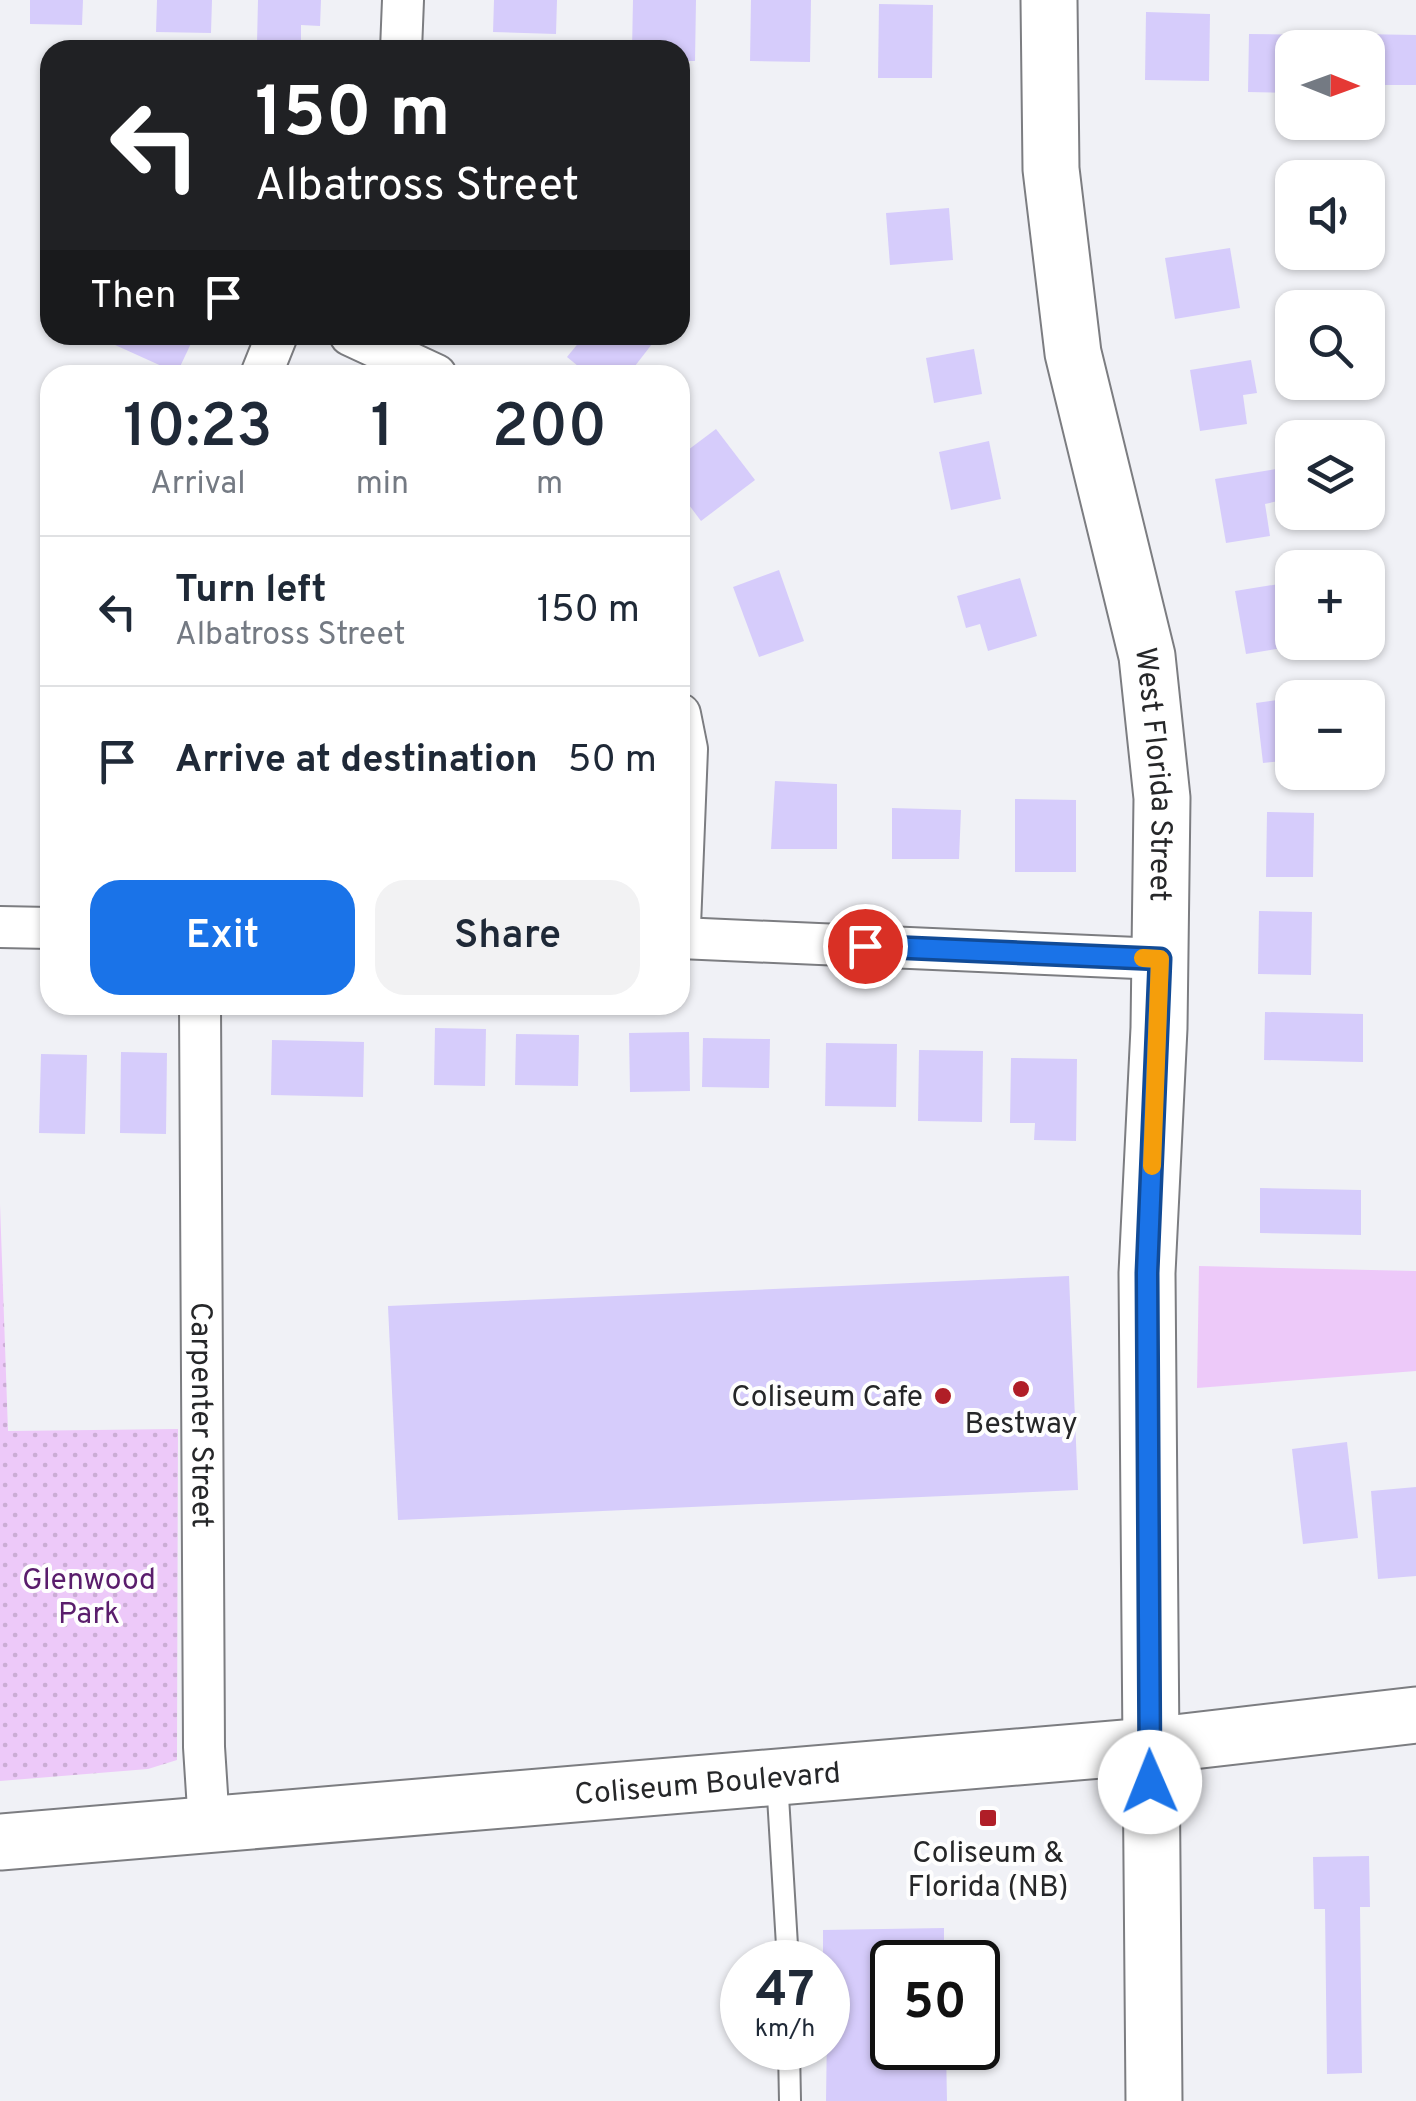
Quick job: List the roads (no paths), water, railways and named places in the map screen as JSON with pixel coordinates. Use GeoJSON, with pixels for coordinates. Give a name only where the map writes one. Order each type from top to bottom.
{"type":"FeatureCollection","features":[{"type":"Feature","properties":{"kind":"main road","name":"West Florida Street"},"geometry":{"type":"LineString","coordinates":[[1049,0],[1051,168],[1074,353],[1134,594],[1153,700],[1162,798],[1160,959],[1147,1273],[1154,2101]]}},
{"type":"Feature","properties":{"kind":"main road","name":"Coliseum Boulevard"},"geometry":{"type":"LineString","coordinates":[[0,1842],[1149,1746],[1416,1715]]}},
{"type":"Feature","properties":{"kind":"street"},"geometry":{"type":"LineString","coordinates":[[401,40],[402,0]]}},
{"type":"Feature","properties":{"kind":"street"},"geometry":{"type":"LineString","coordinates":[[372,345],[414,365]]}},
{"type":"Feature","properties":{"kind":"street"},"geometry":{"type":"LineString","coordinates":[[0,928],[40,928]]}},
{"type":"Feature","properties":{"kind":"street"},"geometry":{"type":"LineString","coordinates":[[690,938],[1160,959]]}},
{"type":"Feature","properties":{"kind":"street","name":"Carpenter Street"},"geometry":{"type":"LineString","coordinates":[[200,1015],[204,1747],[210,1826]]}},
{"type":"Feature","properties":{"kind":"lane"},"geometry":{"type":"LineString","coordinates":[[777,1775],[787,1940]]}},
{"type":"Feature","properties":{"kind":"lane"},"geometry":{"type":"LineString","coordinates":[[789,2070],[790,2101]]}},
{"type":"Feature","properties":{"kind":"place","name":"Bestway"},"geometry":{"type":"Point","coordinates":[1021,1389]}},
{"type":"Feature","properties":{"kind":"place","name":"Coliseum Cafe"},"geometry":{"type":"Point","coordinates":[943,1396]}},
{"type":"Feature","properties":{"kind":"place","name":"Coliseum & Florida (NB)"},"geometry":{"type":"Point","coordinates":[988,1818]}},
{"type":"Feature","properties":{"kind":"park label","name":"Glenwood Park"},"geometry":{"type":"Point","coordinates":[89,1596]}}]}
